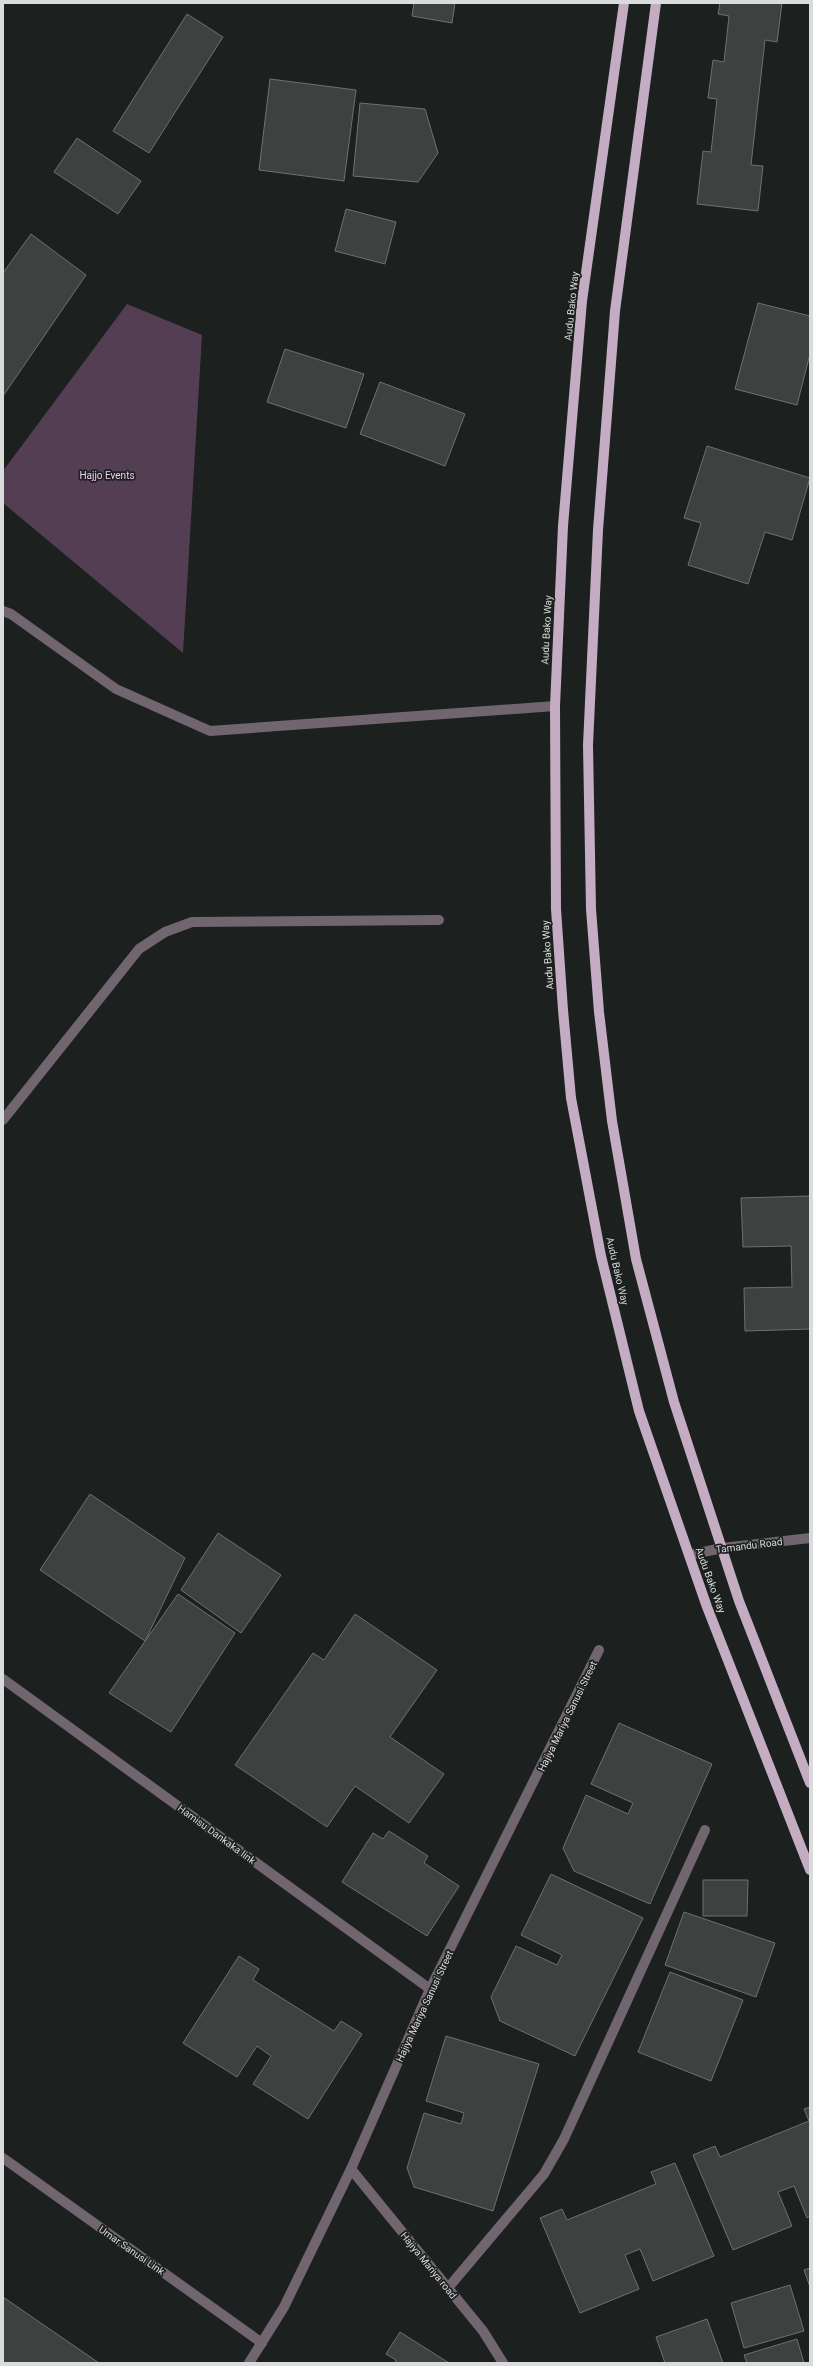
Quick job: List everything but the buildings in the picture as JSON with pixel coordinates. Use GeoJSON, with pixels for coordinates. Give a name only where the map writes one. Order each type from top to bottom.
{"type":"FeatureCollection","features":[{"type":"Feature","properties":{"kind":"main road","name":"Audu Bako Way"},"geometry":{"type":"LineString","coordinates":[[624,3],[582,301],[563,526],[555,706],[556,909],[571,1098],[601,1256],[639,1411],[707,1607],[810,1870]]}},
{"type":"Feature","properties":{"kind":"main road","name":"Audu Bako Way"},"geometry":{"type":"LineString","coordinates":[[656,3],[615,311],[599,514],[588,744],[591,909],[599,1012],[612,1121],[636,1259],[674,1402],[739,1601],[810,1782]]}},
{"type":"Feature","properties":{"kind":"street"},"geometry":{"type":"LineString","coordinates":[[3,611],[11,614],[116,689],[210,731],[555,706]]}},
{"type":"Feature","properties":{"kind":"street"},"geometry":{"type":"LineString","coordinates":[[3,1120],[138,949],[165,932],[192,922],[439,920]]}},
{"type":"Feature","properties":{"kind":"street","name":"Tamandu Road"},"geometry":{"type":"LineString","coordinates":[[689,1555],[722,1548],[810,1538]]}},
{"type":"Feature","properties":{"kind":"street","name":"Hajiya Mariya Sanusi Street"},"geometry":{"type":"LineString","coordinates":[[249,2363],[284,2307],[350,2169],[430,1988],[599,1650]]}},
{"type":"Feature","properties":{"kind":"street","name":"Hamisu Dankaka link"},"geometry":{"type":"LineString","coordinates":[[3,1679],[430,1988]]}},
{"type":"Feature","properties":{"kind":"street"},"geometry":{"type":"LineString","coordinates":[[448,2288],[548,2167],[564,2139],[706,1830]]}},
{"type":"Feature","properties":{"kind":"street","name":"Umar Sanusi Link"},"geometry":{"type":"LineString","coordinates":[[3,2158],[262,2342]]}},
{"type":"Feature","properties":{"kind":"street","name":"Hajiya Mariya road"},"geometry":{"type":"LineString","coordinates":[[350,2169],[484,2331],[503,2363]]}},
{"type":"Feature","properties":{"kind":"green space","name":"Hajjo Events"},"geometry":{"type":"Polygon","coordinates":[[[127,304],[202,335],[183,653],[3,503],[3,471],[127,304]]]}}]}
